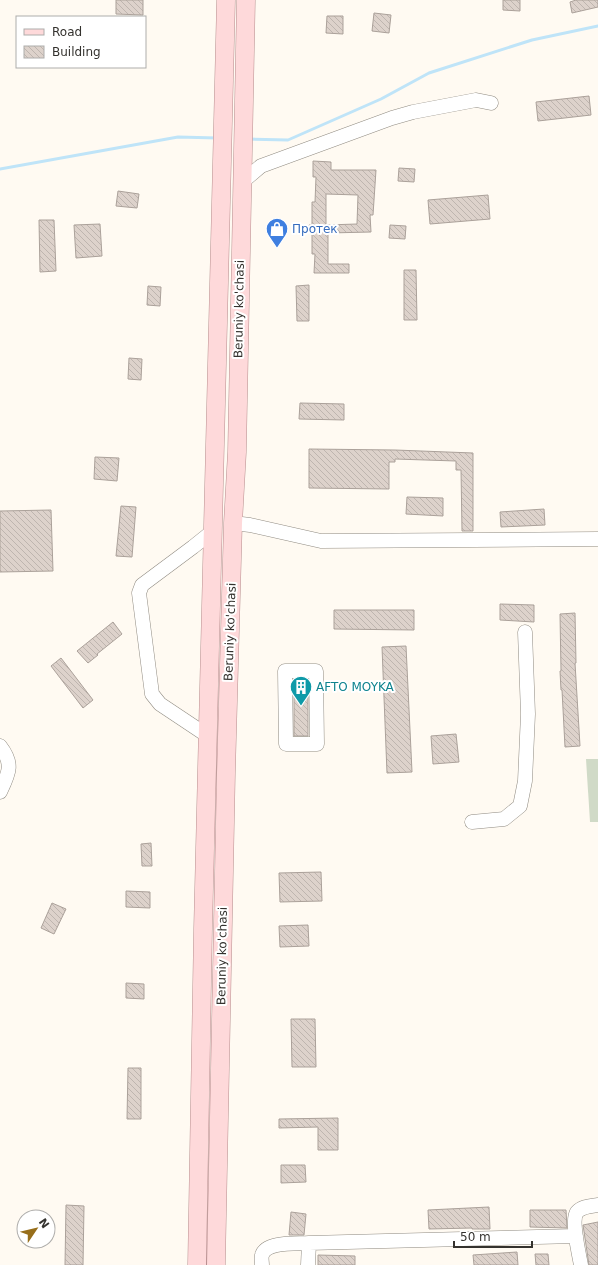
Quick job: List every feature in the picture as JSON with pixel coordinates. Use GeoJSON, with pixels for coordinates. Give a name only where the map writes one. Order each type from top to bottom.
{"type":"FeatureCollection","features":[{"type":"Feature","properties":{"kind":"main road","name":"Beruniy ko'chasi"},"geometry":{"type":"LineString","coordinates":[[197,1265],[207,773],[226,0]]}},
{"type":"Feature","properties":{"kind":"main road","name":"Beruniy ko'chasi"},"geometry":{"type":"LineString","coordinates":[[216,1265],[226,773],[236,452],[246,0]]}},
{"type":"Feature","properties":{"kind":"main road"},"geometry":{"type":"LineString","coordinates":[[219,292],[240,292]]}},
{"type":"Feature","properties":{"kind":"main road"},"geometry":{"type":"LineString","coordinates":[[207,773],[226,773]]}},
{"type":"Feature","properties":{"kind":"street"},"geometry":{"type":"LineString","coordinates":[[241,178],[261,166],[392,118],[413,112],[476,100],[491,103]]}},
{"type":"Feature","properties":{"kind":"street"},"geometry":{"type":"LineString","coordinates":[[233,523],[250,525],[322,541],[598,539]]}},
{"type":"Feature","properties":{"kind":"street"},"geometry":{"type":"LineString","coordinates":[[208,736],[160,704],[152,694],[139,593],[142,584],[194,547],[213,531]]}},
{"type":"Feature","properties":{"kind":"street"},"geometry":{"type":"LineString","coordinates":[[472,822],[504,819],[520,806],[525,781],[528,714],[525,632]]}},
{"type":"Feature","properties":{"kind":"street"},"geometry":{"type":"LineString","coordinates":[[285,671],[316,671],[317,744],[286,744],[285,671]]}},
{"type":"Feature","properties":{"kind":"street"},"geometry":{"type":"LineString","coordinates":[[0,746],[7,755],[9,772],[0,792]]}},
{"type":"Feature","properties":{"kind":"street"},"geometry":{"type":"LineString","coordinates":[[581,1265],[574,1221],[577,1212],[586,1206],[598,1205]]}},
{"type":"Feature","properties":{"kind":"street"},"geometry":{"type":"LineString","coordinates":[[262,1265],[262,1255],[268,1247],[276,1245],[576,1236]]}},
{"type":"Feature","properties":{"kind":"street"},"geometry":{"type":"LineString","coordinates":[[308,1265],[309,1243]]}},
{"type":"Feature","properties":{"kind":"green space"},"geometry":{"type":"Polygon","coordinates":[[[586,759],[598,759],[598,822],[590,822],[586,759]]]}},
{"type":"Feature","properties":{"kind":"building"},"geometry":{"type":"Polygon","coordinates":[[[116,0],[143,0],[143,15],[116,14],[116,0]]]}},
{"type":"Feature","properties":{"kind":"building"},"geometry":{"type":"Polygon","coordinates":[[[503,0],[520,0],[520,11],[503,10],[503,0]]]}},
{"type":"Feature","properties":{"kind":"building"},"geometry":{"type":"Polygon","coordinates":[[[576,0],[598,0],[598,7],[572,13],[570,2],[576,0]]]}},
{"type":"Feature","properties":{"kind":"building"},"geometry":{"type":"Polygon","coordinates":[[[374,13],[391,15],[389,33],[372,31],[374,13]]]}},
{"type":"Feature","properties":{"kind":"building"},"geometry":{"type":"Polygon","coordinates":[[[327,16],[343,16],[343,34],[326,33],[327,16]]]}},
{"type":"Feature","properties":{"kind":"building"},"geometry":{"type":"Polygon","coordinates":[[[589,96],[591,115],[538,121],[536,102],[589,96]]]}},
{"type":"Feature","properties":{"kind":"building"},"geometry":{"type":"Polygon","coordinates":[[[313,161],[331,162],[331,170],[376,170],[373,215],[370,215],[371,232],[328,233],[328,264],[349,264],[349,273],[314,273],[315,254],[312,254],[312,233],[309,233],[309,225],[312,225],[312,202],[315,202],[316,177],[313,177],[313,161]],[[326,194],[326,225],[357,224],[358,195],[326,194]]]}},
{"type":"Feature","properties":{"kind":"building"},"geometry":{"type":"Polygon","coordinates":[[[399,168],[415,169],[414,182],[398,181],[399,168]]]}},
{"type":"Feature","properties":{"kind":"building"},"geometry":{"type":"Polygon","coordinates":[[[118,191],[139,194],[137,208],[116,206],[118,191]]]}},
{"type":"Feature","properties":{"kind":"building"},"geometry":{"type":"Polygon","coordinates":[[[488,195],[490,219],[430,224],[428,200],[488,195]]]}},
{"type":"Feature","properties":{"kind":"building"},"geometry":{"type":"Polygon","coordinates":[[[39,220],[54,220],[56,271],[40,272],[39,220]]]}},
{"type":"Feature","properties":{"kind":"building"},"geometry":{"type":"Polygon","coordinates":[[[100,224],[102,256],[76,258],[74,225],[100,224]]]}},
{"type":"Feature","properties":{"kind":"building"},"geometry":{"type":"Polygon","coordinates":[[[390,225],[406,226],[405,239],[389,238],[390,225]]]}},
{"type":"Feature","properties":{"kind":"building"},"geometry":{"type":"Polygon","coordinates":[[[404,270],[416,270],[417,320],[404,320],[404,270]]]}},
{"type":"Feature","properties":{"kind":"building"},"geometry":{"type":"Polygon","coordinates":[[[309,285],[309,321],[297,321],[296,286],[309,285]]]}},
{"type":"Feature","properties":{"kind":"building"},"geometry":{"type":"Polygon","coordinates":[[[148,286],[161,287],[160,306],[147,305],[148,286]]]}},
{"type":"Feature","properties":{"kind":"building"},"geometry":{"type":"Polygon","coordinates":[[[129,358],[142,359],[141,380],[128,379],[129,358]]]}},
{"type":"Feature","properties":{"kind":"building"},"geometry":{"type":"Polygon","coordinates":[[[300,403],[344,404],[344,420],[299,419],[300,403]]]}},
{"type":"Feature","properties":{"kind":"building"},"geometry":{"type":"Polygon","coordinates":[[[309,449],[473,453],[473,531],[462,531],[461,470],[456,470],[456,461],[395,459],[395,462],[389,462],[389,489],[309,488],[309,449]]]}},
{"type":"Feature","properties":{"kind":"building"},"geometry":{"type":"Polygon","coordinates":[[[95,457],[119,458],[117,481],[94,479],[95,457]]]}},
{"type":"Feature","properties":{"kind":"building"},"geometry":{"type":"Polygon","coordinates":[[[407,497],[443,498],[443,516],[406,514],[407,497]]]}},
{"type":"Feature","properties":{"kind":"building"},"geometry":{"type":"Polygon","coordinates":[[[121,506],[136,507],[132,557],[116,556],[121,506]]]}},
{"type":"Feature","properties":{"kind":"building"},"geometry":{"type":"Polygon","coordinates":[[[544,509],[545,525],[501,527],[500,512],[544,509]]]}},
{"type":"Feature","properties":{"kind":"building"},"geometry":{"type":"Polygon","coordinates":[[[51,510],[53,571],[0,572],[0,511],[51,510]]]}},
{"type":"Feature","properties":{"kind":"building"},"geometry":{"type":"Polygon","coordinates":[[[500,604],[534,605],[534,622],[500,620],[500,604]]]}},
{"type":"Feature","properties":{"kind":"building"},"geometry":{"type":"Polygon","coordinates":[[[334,610],[414,610],[414,630],[334,629],[334,610]]]}},
{"type":"Feature","properties":{"kind":"building"},"geometry":{"type":"Polygon","coordinates":[[[575,613],[575,663],[580,746],[565,747],[560,671],[560,614],[575,613]]]}},
{"type":"Feature","properties":{"kind":"building"},"geometry":{"type":"Polygon","coordinates":[[[113,622],[122,634],[88,663],[77,651],[113,622]]]}},
{"type":"Feature","properties":{"kind":"building"},"geometry":{"type":"Polygon","coordinates":[[[406,646],[412,772],[387,773],[382,647],[406,646]]]}},
{"type":"Feature","properties":{"kind":"building"},"geometry":{"type":"Polygon","coordinates":[[[61,658],[93,700],[83,708],[51,666],[61,658]]]}},
{"type":"Feature","properties":{"kind":"building"},"geometry":{"type":"Polygon","coordinates":[[[294,680],[308,680],[308,736],[294,736],[294,680]]]}},
{"type":"Feature","properties":{"kind":"building"},"geometry":{"type":"Polygon","coordinates":[[[456,734],[459,762],[433,764],[431,736],[456,734]]]}},
{"type":"Feature","properties":{"kind":"building"},"geometry":{"type":"Polygon","coordinates":[[[151,843],[152,866],[142,866],[141,844],[151,843]]]}},
{"type":"Feature","properties":{"kind":"building"},"geometry":{"type":"Polygon","coordinates":[[[321,872],[322,901],[280,902],[279,873],[321,872]]]}},
{"type":"Feature","properties":{"kind":"building"},"geometry":{"type":"Polygon","coordinates":[[[126,891],[150,892],[150,908],[126,907],[126,891]]]}},
{"type":"Feature","properties":{"kind":"building"},"geometry":{"type":"Polygon","coordinates":[[[52,903],[66,909],[54,934],[41,928],[52,903]]]}},
{"type":"Feature","properties":{"kind":"building"},"geometry":{"type":"Polygon","coordinates":[[[308,925],[309,946],[280,947],[279,926],[308,925]]]}},
{"type":"Feature","properties":{"kind":"building"},"geometry":{"type":"Polygon","coordinates":[[[126,983],[144,984],[144,999],[126,998],[126,983]]]}},
{"type":"Feature","properties":{"kind":"building"},"geometry":{"type":"Polygon","coordinates":[[[291,1019],[315,1019],[316,1067],[292,1067],[291,1019]]]}},
{"type":"Feature","properties":{"kind":"building"},"geometry":{"type":"Polygon","coordinates":[[[128,1068],[141,1068],[141,1119],[127,1119],[128,1068]]]}},
{"type":"Feature","properties":{"kind":"building"},"geometry":{"type":"Polygon","coordinates":[[[338,1118],[338,1150],[318,1150],[318,1127],[279,1128],[279,1119],[338,1118]]]}},
{"type":"Feature","properties":{"kind":"building"},"geometry":{"type":"Polygon","coordinates":[[[281,1165],[305,1165],[306,1182],[281,1183],[281,1165]]]}},
{"type":"Feature","properties":{"kind":"building"},"geometry":{"type":"Polygon","coordinates":[[[66,1205],[84,1206],[83,1265],[65,1265],[66,1205]]]}},
{"type":"Feature","properties":{"kind":"building"},"geometry":{"type":"Polygon","coordinates":[[[489,1207],[490,1229],[429,1229],[428,1210],[489,1207]]]}},
{"type":"Feature","properties":{"kind":"building"},"geometry":{"type":"Polygon","coordinates":[[[530,1210],[566,1210],[567,1228],[530,1227],[530,1210]]]}},
{"type":"Feature","properties":{"kind":"building"},"geometry":{"type":"Polygon","coordinates":[[[291,1212],[306,1214],[304,1235],[289,1235],[291,1212]]]}},
{"type":"Feature","properties":{"kind":"building"},"geometry":{"type":"Polygon","coordinates":[[[598,1222],[598,1265],[589,1265],[583,1225],[598,1222]]]}},
{"type":"Feature","properties":{"kind":"building"},"geometry":{"type":"Polygon","coordinates":[[[517,1252],[518,1265],[474,1265],[473,1255],[517,1252]]]}},
{"type":"Feature","properties":{"kind":"building"},"geometry":{"type":"Polygon","coordinates":[[[535,1254],[548,1254],[549,1265],[536,1265],[535,1254]]]}},
{"type":"Feature","properties":{"kind":"building"},"geometry":{"type":"Polygon","coordinates":[[[318,1255],[355,1256],[355,1265],[318,1265],[318,1255]]]}},
{"type":"Feature","properties":{"kind":"waterway"},"geometry":{"type":"LineString","coordinates":[[249,139],[288,140],[381,99],[429,73],[532,40],[598,26]]}},
{"type":"Feature","properties":{"kind":"waterway"},"geometry":{"type":"LineString","coordinates":[[0,169],[178,137],[217,138]]}},
{"type":"Feature","properties":{"kind":"place","name":"Протек"},"geometry":{"type":"Point","coordinates":[277,248]}},
{"type":"Feature","properties":{"kind":"place","name":"AFTO MOYKA"},"geometry":{"type":"Point","coordinates":[301,706]}}]}
